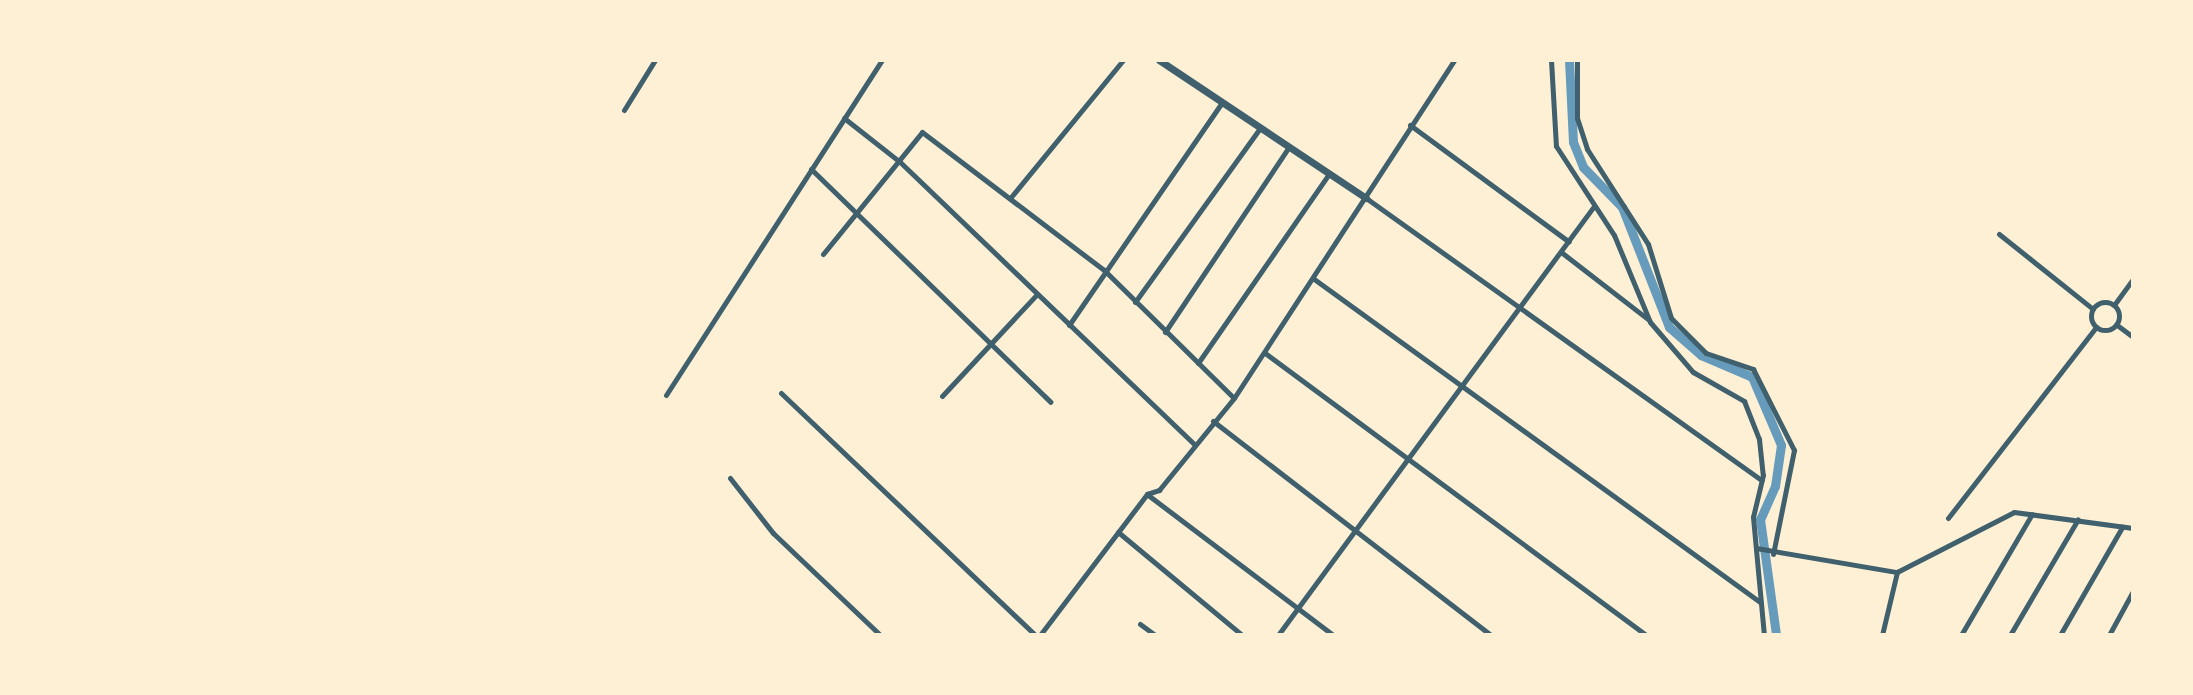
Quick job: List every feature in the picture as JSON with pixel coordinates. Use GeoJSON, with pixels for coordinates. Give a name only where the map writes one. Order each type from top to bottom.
{"type":"FeatureCollection","features":[{"type":"Feature","properties":{"kind":"street"},"geometry":{"type":"LineString","coordinates":[[624,110],[655,60]]}},
{"type":"Feature","properties":{"kind":"street"},"geometry":{"type":"LineString","coordinates":[[666,395],[882,60]]}},
{"type":"Feature","properties":{"kind":"street"},"geometry":{"type":"LineString","coordinates":[[1011,197],[1123,60]]}},
{"type":"Feature","properties":{"kind":"street"},"geometry":{"type":"LineString","coordinates":[[1159,60],[1366,198],[1762,480]]}},
{"type":"Feature","properties":{"kind":"street"},"geometry":{"type":"LineString","coordinates":[[781,393],[1042,634],[1147,494],[1159,490],[1234,398],[1454,60]]}},
{"type":"Feature","properties":{"kind":"street"},"geometry":{"type":"LineString","coordinates":[[1551,60],[1556,146],[1594,206],[1650,322]]}},
{"type":"Feature","properties":{"kind":"street"},"geometry":{"type":"LineString","coordinates":[[1577,60],[1577,118],[1587,149],[1648,244],[1671,318],[1706,353],[1753,369],[1794,450],[1773,554]]}},
{"type":"Feature","properties":{"kind":"street"},"geometry":{"type":"LineString","coordinates":[[1069,325],[1222,102]]}},
{"type":"Feature","properties":{"kind":"street"},"geometry":{"type":"LineString","coordinates":[[844,118],[900,162],[1194,444]]}},
{"type":"Feature","properties":{"kind":"street"},"geometry":{"type":"LineString","coordinates":[[1410,125],[1569,242]]}},
{"type":"Feature","properties":{"kind":"street"},"geometry":{"type":"LineString","coordinates":[[1135,302],[1260,128]]}},
{"type":"Feature","properties":{"kind":"street"},"geometry":{"type":"LineString","coordinates":[[823,254],[922,132],[1104,270],[1234,398]]}},
{"type":"Feature","properties":{"kind":"street"},"geometry":{"type":"LineString","coordinates":[[1165,332],[1289,147]]}},
{"type":"Feature","properties":{"kind":"street"},"geometry":{"type":"LineString","coordinates":[[811,169],[854,217],[1051,402]]}},
{"type":"Feature","properties":{"kind":"street"},"geometry":{"type":"LineString","coordinates":[[1198,363],[1329,174]]}},
{"type":"Feature","properties":{"kind":"street"},"geometry":{"type":"LineString","coordinates":[[1278,635],[1352,530],[1462,387],[1594,206]]}},
{"type":"Feature","properties":{"kind":"street"},"geometry":{"type":"LineString","coordinates":[[1999,234],[2093,309],[2096,327]]}},
{"type":"Feature","properties":{"kind":"street"},"geometry":{"type":"LineString","coordinates":[[1561,252],[1650,322],[1693,372],[1744,401],[1759,439],[1762,480],[1755,547],[1764,635]]}},
{"type":"Feature","properties":{"kind":"street"},"geometry":{"type":"LineString","coordinates":[[1314,279],[1760,602]]}},
{"type":"Feature","properties":{"kind":"street"},"geometry":{"type":"LineString","coordinates":[[2093,309],[2114,305],[2133,279]]}},
{"type":"Feature","properties":{"kind":"street"},"geometry":{"type":"LineString","coordinates":[[942,396],[1037,294]]}},
{"type":"Feature","properties":{"kind":"street"},"geometry":{"type":"LineString","coordinates":[[2114,305],[2117,325]]}},
{"type":"Feature","properties":{"kind":"street"},"geometry":{"type":"LineString","coordinates":[[1948,518],[2096,327],[2117,325],[2133,337]]}},
{"type":"Feature","properties":{"kind":"street"},"geometry":{"type":"LineString","coordinates":[[1265,353],[1646,635]]}},
{"type":"Feature","properties":{"kind":"street"},"geometry":{"type":"LineString","coordinates":[[1213,421],[1491,635]]}},
{"type":"Feature","properties":{"kind":"street"},"geometry":{"type":"LineString","coordinates":[[730,478],[773,533],[880,635]]}},
{"type":"Feature","properties":{"kind":"street"},"geometry":{"type":"LineString","coordinates":[[1147,494],[1333,635]]}},
{"type":"Feature","properties":{"kind":"street"},"geometry":{"type":"LineString","coordinates":[[1755,547],[1773,554],[1897,572],[2014,512],[2133,528]]}},
{"type":"Feature","properties":{"kind":"street"},"geometry":{"type":"LineString","coordinates":[[1961,635],[2032,514]]}},
{"type":"Feature","properties":{"kind":"street"},"geometry":{"type":"LineString","coordinates":[[2010,635],[2078,519]]}},
{"type":"Feature","properties":{"kind":"street"},"geometry":{"type":"LineString","coordinates":[[2060,635],[2122,527]]}},
{"type":"Feature","properties":{"kind":"street"},"geometry":{"type":"LineString","coordinates":[[1118,532],[1242,635]]}},
{"type":"Feature","properties":{"kind":"street"},"geometry":{"type":"LineString","coordinates":[[1882,635],[1897,572]]}},
{"type":"Feature","properties":{"kind":"street"},"geometry":{"type":"LineString","coordinates":[[2109,635],[2133,591]]}},
{"type":"Feature","properties":{"kind":"street"},"geometry":{"type":"LineString","coordinates":[[1140,624],[1155,635]]}},
{"type":"Feature","properties":{"kind":"waterway"},"geometry":{"type":"LineString","coordinates":[[1569,60],[1573,142],[1583,167],[1622,207],[1669,327],[1701,355],[1752,377],[1781,445],[1775,486],[1760,519],[1776,635]]}}]}
